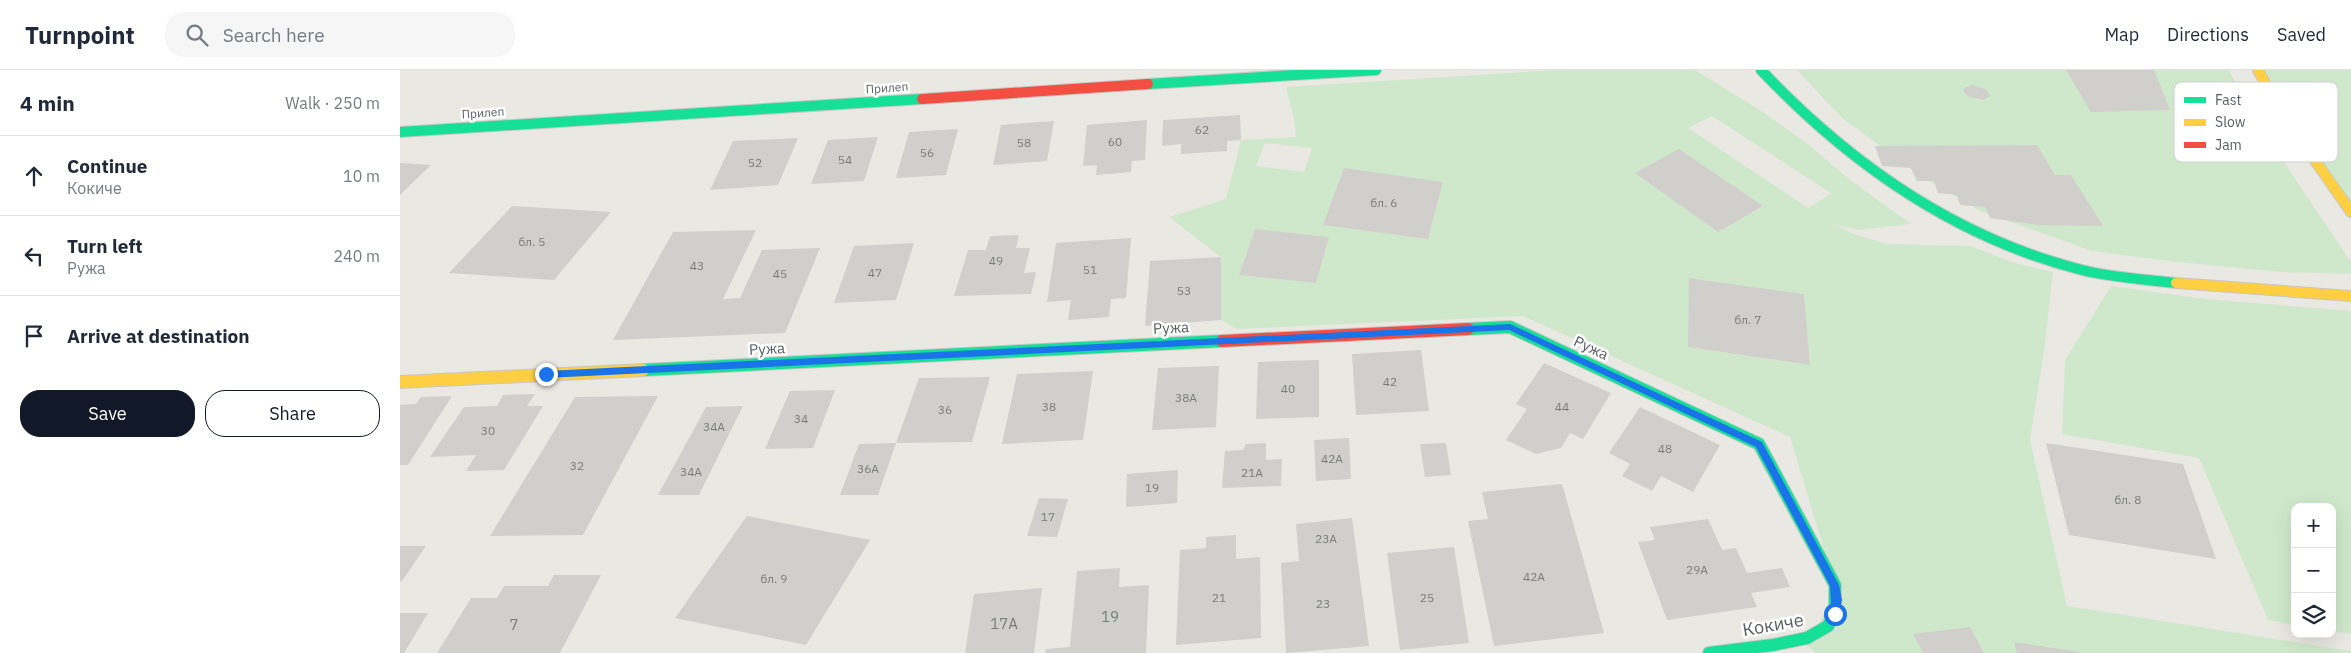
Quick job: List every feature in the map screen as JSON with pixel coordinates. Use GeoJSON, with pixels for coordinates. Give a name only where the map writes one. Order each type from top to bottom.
{"type":"FeatureCollection","features":[{"type":"Feature","properties":{"kind":"street","name":"Прилеп"},"geometry":{"type":"LineString","coordinates":[[400,132],[1376,70]]}},
{"type":"Feature","properties":{"kind":"street"},"geometry":{"type":"LineString","coordinates":[[1761,70],[1776,87],[1820,128],[1880,176],[1924,206],[1969,229],[2004,243],[2086,271],[2239,289],[2351,296]]}},
{"type":"Feature","properties":{"kind":"street"},"geometry":{"type":"LineString","coordinates":[[2258,70],[2265,82]]}},
{"type":"Feature","properties":{"kind":"street"},"geometry":{"type":"LineString","coordinates":[[2316,162],[2351,212]]}},
{"type":"Feature","properties":{"kind":"street","name":"Ружа"},"geometry":{"type":"LineString","coordinates":[[400,382],[1510,327],[1759,444],[1835,585]]}},
{"type":"Feature","properties":{"kind":"street","name":"Кокиче"},"geometry":{"type":"LineString","coordinates":[[1709,653],[1800,640],[1816,635],[1828,627],[1835,614],[1837,600],[1835,585]]}},
{"type":"Feature","properties":{"kind":"green space"},"geometry":{"type":"Polygon","coordinates":[[[1556,70],[1695,70],[1763,112],[1808,144],[1849,179],[1911,224],[1858,230],[1832,224],[1854,234],[1887,244],[1970,246],[2018,264],[2053,272],[2044,351],[2030,440],[2067,606],[2351,651],[2351,653],[1816,653],[1800,640],[1815,635],[1835,585],[1790,437],[1523,316],[1237,329],[1221,320],[1221,257],[1169,217],[1226,199],[1241,140],[1296,137],[1294,118],[1286,87],[1556,70]],[[1712,116],[1688,128],[1808,208],[1831,193],[1712,116]],[[1265,143],[1256,166],[1304,172],[1312,148],[1265,143]],[[1679,150],[1635,173],[1718,232],[1763,206],[1679,150]],[[1344,169],[1324,225],[1428,239],[1443,182],[1344,169]],[[1255,229],[1239,275],[1316,283],[1329,237],[1255,229]],[[1689,278],[1689,347],[1810,365],[1804,294],[1689,278]]]}},
{"type":"Feature","properties":{"kind":"green space"},"geometry":{"type":"Polygon","coordinates":[[[1797,70],[2229,70],[2235,82],[2174,82],[2174,162],[2284,162],[2351,262],[2351,274],[2281,272],[2092,251],[1980,211],[1922,177],[1841,117],[1797,70]]]}},
{"type":"Feature","properties":{"kind":"green space"},"geometry":{"type":"Polygon","coordinates":[[[2258,70],[2351,70],[2351,212],[2318,162],[2338,162],[2338,82],[2266,82],[2258,70]]]}},
{"type":"Feature","properties":{"kind":"green space"},"geometry":{"type":"Polygon","coordinates":[[[2111,286],[2205,299],[2351,311],[2351,634],[2336,632],[2336,503],[2291,503],[2291,624],[2268,620],[2199,458],[2062,434],[2065,360],[2111,286]]]}},
{"type":"Feature","properties":{"kind":"building"},"geometry":{"type":"Polygon","coordinates":[[[2066,70],[2154,70],[2170,110],[2091,112],[2066,70]]]}},
{"type":"Feature","properties":{"kind":"building"},"geometry":{"type":"Polygon","coordinates":[[[1972,85],[1985,89],[1990,96],[1983,100],[1967,96],[1963,89],[1972,85]]]}},
{"type":"Feature","properties":{"kind":"building"},"geometry":{"type":"Polygon","coordinates":[[[1240,115],[1241,140],[1227,141],[1227,151],[1181,154],[1181,144],[1162,146],[1163,120],[1240,115]]]}},
{"type":"Feature","properties":{"kind":"building"},"geometry":{"type":"Polygon","coordinates":[[[1147,120],[1145,160],[1132,161],[1131,172],[1096,175],[1097,165],[1083,166],[1087,125],[1147,120]]]}},
{"type":"Feature","properties":{"kind":"building"},"geometry":{"type":"Polygon","coordinates":[[[1054,121],[1047,161],[993,165],[1001,125],[1054,121]]]}},
{"type":"Feature","properties":{"kind":"building"},"geometry":{"type":"Polygon","coordinates":[[[958,129],[946,175],[896,178],[909,132],[958,129]]]}},
{"type":"Feature","properties":{"kind":"building"},"geometry":{"type":"Polygon","coordinates":[[[878,137],[864,181],[811,184],[828,140],[878,137]]]}},
{"type":"Feature","properties":{"kind":"building"},"geometry":{"type":"Polygon","coordinates":[[[798,138],[778,185],[710,190],[733,141],[798,138]]]}},
{"type":"Feature","properties":{"kind":"building"},"geometry":{"type":"Polygon","coordinates":[[[2037,145],[2055,175],[2071,175],[2103,226],[2039,225],[1990,218],[1985,207],[1960,205],[1957,195],[1938,193],[1934,181],[1917,181],[1911,168],[1882,166],[1875,146],[2037,145]]]}},
{"type":"Feature","properties":{"kind":"building"},"geometry":{"type":"Polygon","coordinates":[[[1679,149],[1763,206],[1718,232],[1635,173],[1679,149]]]}},
{"type":"Feature","properties":{"kind":"building"},"geometry":{"type":"Polygon","coordinates":[[[400,163],[431,165],[400,195],[400,163]]]}},
{"type":"Feature","properties":{"kind":"building"},"geometry":{"type":"Polygon","coordinates":[[[1344,168],[1443,182],[1428,239],[1323,225],[1344,168]]]}},
{"type":"Feature","properties":{"kind":"building"},"geometry":{"type":"Polygon","coordinates":[[[512,206],[611,212],[554,280],[449,273],[512,206]]]}},
{"type":"Feature","properties":{"kind":"building"},"geometry":{"type":"Polygon","coordinates":[[[1255,229],[1329,237],[1316,283],[1239,275],[1255,229]]]}},
{"type":"Feature","properties":{"kind":"building"},"geometry":{"type":"Polygon","coordinates":[[[756,230],[723,299],[740,298],[762,250],[820,248],[785,333],[613,340],[673,232],[756,230]]]}},
{"type":"Feature","properties":{"kind":"building"},"geometry":{"type":"Polygon","coordinates":[[[1019,235],[1016,248],[1030,248],[1024,273],[1036,272],[1031,294],[954,296],[968,250],[986,250],[990,236],[1019,235]]]}},
{"type":"Feature","properties":{"kind":"building"},"geometry":{"type":"Polygon","coordinates":[[[1131,238],[1126,298],[1111,299],[1109,317],[1068,320],[1071,300],[1047,302],[1056,243],[1131,238]]]}},
{"type":"Feature","properties":{"kind":"building"},"geometry":{"type":"Polygon","coordinates":[[[914,243],[896,300],[834,303],[854,246],[914,243]]]}},
{"type":"Feature","properties":{"kind":"building"},"geometry":{"type":"Polygon","coordinates":[[[1221,257],[1221,320],[1145,326],[1150,261],[1221,257]]]}},
{"type":"Feature","properties":{"kind":"building"},"geometry":{"type":"Polygon","coordinates":[[[1689,278],[1804,294],[1810,365],[1688,347],[1689,278]]]}},
{"type":"Feature","properties":{"kind":"building"},"geometry":{"type":"Polygon","coordinates":[[[1421,350],[1429,411],[1356,415],[1352,354],[1421,350]]]}},
{"type":"Feature","properties":{"kind":"building"},"geometry":{"type":"Polygon","coordinates":[[[1319,360],[1319,417],[1256,419],[1258,362],[1319,360]]]}},
{"type":"Feature","properties":{"kind":"building"},"geometry":{"type":"Polygon","coordinates":[[[1544,363],[1611,393],[1583,439],[1570,433],[1561,448],[1536,454],[1506,440],[1527,409],[1516,404],[1544,363]]]}},
{"type":"Feature","properties":{"kind":"building"},"geometry":{"type":"Polygon","coordinates":[[[1219,366],[1216,427],[1152,430],[1158,368],[1219,366]]]}},
{"type":"Feature","properties":{"kind":"building"},"geometry":{"type":"Polygon","coordinates":[[[1093,371],[1083,440],[1002,444],[1017,374],[1093,371]]]}},
{"type":"Feature","properties":{"kind":"building"},"geometry":{"type":"Polygon","coordinates":[[[990,377],[972,442],[896,443],[919,378],[990,377]]]}},
{"type":"Feature","properties":{"kind":"building"},"geometry":{"type":"Polygon","coordinates":[[[835,390],[813,448],[765,449],[790,391],[835,390]]]}},
{"type":"Feature","properties":{"kind":"building"},"geometry":{"type":"Polygon","coordinates":[[[535,394],[527,406],[543,406],[504,470],[466,471],[476,455],[430,457],[464,407],[497,406],[503,395],[535,394]]]}},
{"type":"Feature","properties":{"kind":"building"},"geometry":{"type":"Polygon","coordinates":[[[452,396],[408,465],[400,465],[400,405],[416,404],[421,397],[452,396]]]}},
{"type":"Feature","properties":{"kind":"building"},"geometry":{"type":"Polygon","coordinates":[[[658,396],[583,535],[490,536],[575,397],[658,396]]]}},
{"type":"Feature","properties":{"kind":"building"},"geometry":{"type":"Polygon","coordinates":[[[743,406],[699,495],[658,495],[706,407],[743,406]]]}},
{"type":"Feature","properties":{"kind":"building"},"geometry":{"type":"Polygon","coordinates":[[[1640,407],[1720,445],[1693,492],[1661,476],[1652,491],[1622,476],[1630,464],[1609,453],[1640,407]]]}},
{"type":"Feature","properties":{"kind":"building"},"geometry":{"type":"Polygon","coordinates":[[[1349,438],[1351,479],[1316,481],[1314,440],[1349,438]]]}},
{"type":"Feature","properties":{"kind":"building"},"geometry":{"type":"Polygon","coordinates":[[[896,443],[878,495],[840,495],[859,444],[896,443]]]}},
{"type":"Feature","properties":{"kind":"building"},"geometry":{"type":"Polygon","coordinates":[[[1266,443],[1266,460],[1282,459],[1281,486],[1222,488],[1225,451],[1243,450],[1246,444],[1266,443]]]}},
{"type":"Feature","properties":{"kind":"building"},"geometry":{"type":"Polygon","coordinates":[[[1446,443],[1451,475],[1425,477],[1420,444],[1446,443]]]}},
{"type":"Feature","properties":{"kind":"building"},"geometry":{"type":"Polygon","coordinates":[[[2046,443],[2183,464],[2216,559],[2069,535],[2046,443]]]}},
{"type":"Feature","properties":{"kind":"building"},"geometry":{"type":"Polygon","coordinates":[[[1178,470],[1177,503],[1126,507],[1127,474],[1178,470]]]}},
{"type":"Feature","properties":{"kind":"building"},"geometry":{"type":"Polygon","coordinates":[[[1562,484],[1604,633],[1494,646],[1468,521],[1488,519],[1482,492],[1562,484]]]}},
{"type":"Feature","properties":{"kind":"building"},"geometry":{"type":"Polygon","coordinates":[[[1039,498],[1068,499],[1057,537],[1027,536],[1039,498]]]}},
{"type":"Feature","properties":{"kind":"building"},"geometry":{"type":"Polygon","coordinates":[[[747,516],[870,540],[806,645],[675,618],[747,516]]]}},
{"type":"Feature","properties":{"kind":"building"},"geometry":{"type":"Polygon","coordinates":[[[1352,518],[1369,646],[1286,653],[1281,563],[1299,561],[1296,524],[1352,518]]]}},
{"type":"Feature","properties":{"kind":"building"},"geometry":{"type":"Polygon","coordinates":[[[1708,519],[1722,550],[1736,548],[1747,573],[1782,568],[1790,587],[1751,593],[1757,607],[1667,620],[1638,542],[1655,540],[1650,527],[1708,519]]]}},
{"type":"Feature","properties":{"kind":"building"},"geometry":{"type":"Polygon","coordinates":[[[1236,535],[1236,559],[1260,557],[1261,638],[1176,645],[1180,550],[1206,548],[1206,537],[1236,535]]]}},
{"type":"Feature","properties":{"kind":"building"},"geometry":{"type":"Polygon","coordinates":[[[400,546],[426,546],[402,581],[400,581],[400,546]]]}},
{"type":"Feature","properties":{"kind":"building"},"geometry":{"type":"Polygon","coordinates":[[[1454,547],[1469,643],[1400,650],[1387,553],[1454,547]]]}},
{"type":"Feature","properties":{"kind":"building"},"geometry":{"type":"Polygon","coordinates":[[[1120,568],[1119,587],[1149,585],[1146,653],[1045,653],[1046,649],[1070,647],[1077,571],[1120,568]]]}},
{"type":"Feature","properties":{"kind":"building"},"geometry":{"type":"Polygon","coordinates":[[[554,575],[601,575],[560,653],[437,653],[471,598],[497,598],[504,586],[548,586],[554,575]]]}},
{"type":"Feature","properties":{"kind":"building"},"geometry":{"type":"Polygon","coordinates":[[[1042,588],[1034,653],[965,653],[974,594],[1042,588]]]}},
{"type":"Feature","properties":{"kind":"building"},"geometry":{"type":"Polygon","coordinates":[[[400,613],[428,613],[404,653],[400,653],[400,613]]]}},
{"type":"Feature","properties":{"kind":"building"},"geometry":{"type":"Polygon","coordinates":[[[1970,627],[1984,653],[1923,653],[1913,634],[1970,627]]]}},
{"type":"Feature","properties":{"kind":"building"},"geometry":{"type":"Polygon","coordinates":[[[2014,642],[2080,652],[2080,653],[2017,653],[2014,642]]]}},
{"type":"Feature","properties":{"kind":"traffic: fast"},"geometry":{"type":"LineString","coordinates":[[1148,84],[1376,70]]}},
{"type":"Feature","properties":{"kind":"traffic: fast"},"geometry":{"type":"LineString","coordinates":[[1761,70],[1793,104],[1828,136],[1866,166],[1949,218],[2037,257],[2082,270],[2176,283]]}},
{"type":"Feature","properties":{"kind":"traffic: fast"},"geometry":{"type":"LineString","coordinates":[[400,132],[922,99]]}},
{"type":"Feature","properties":{"kind":"traffic: fast"},"geometry":{"type":"LineString","coordinates":[[1468,329],[1510,327],[1759,444],[1835,585],[1835,612],[1828,626],[1807,638],[1773,645],[1709,653]]}},
{"type":"Feature","properties":{"kind":"traffic: fast"},"geometry":{"type":"LineString","coordinates":[[643,370],[1222,341]]}},
{"type":"Feature","properties":{"kind":"traffic: slow"},"geometry":{"type":"LineString","coordinates":[[2258,70],[2264,82]]}},
{"type":"Feature","properties":{"kind":"traffic: slow"},"geometry":{"type":"LineString","coordinates":[[2316,162],[2351,212]]}},
{"type":"Feature","properties":{"kind":"traffic: slow"},"geometry":{"type":"LineString","coordinates":[[2176,283],[2351,296]]}},
{"type":"Feature","properties":{"kind":"traffic: slow"},"geometry":{"type":"LineString","coordinates":[[400,382],[643,370]]}},
{"type":"Feature","properties":{"kind":"traffic: jam"},"geometry":{"type":"LineString","coordinates":[[922,99],[1148,84]]}},
{"type":"Feature","properties":{"kind":"traffic: jam"},"geometry":{"type":"LineString","coordinates":[[1222,341],[1468,329]]}},
{"type":"Feature","properties":{"kind":"route"},"geometry":{"type":"LineString","coordinates":[[546,374],[1510,327],[1759,444],[1835,585],[1837,600],[1835,614]]}}]}
